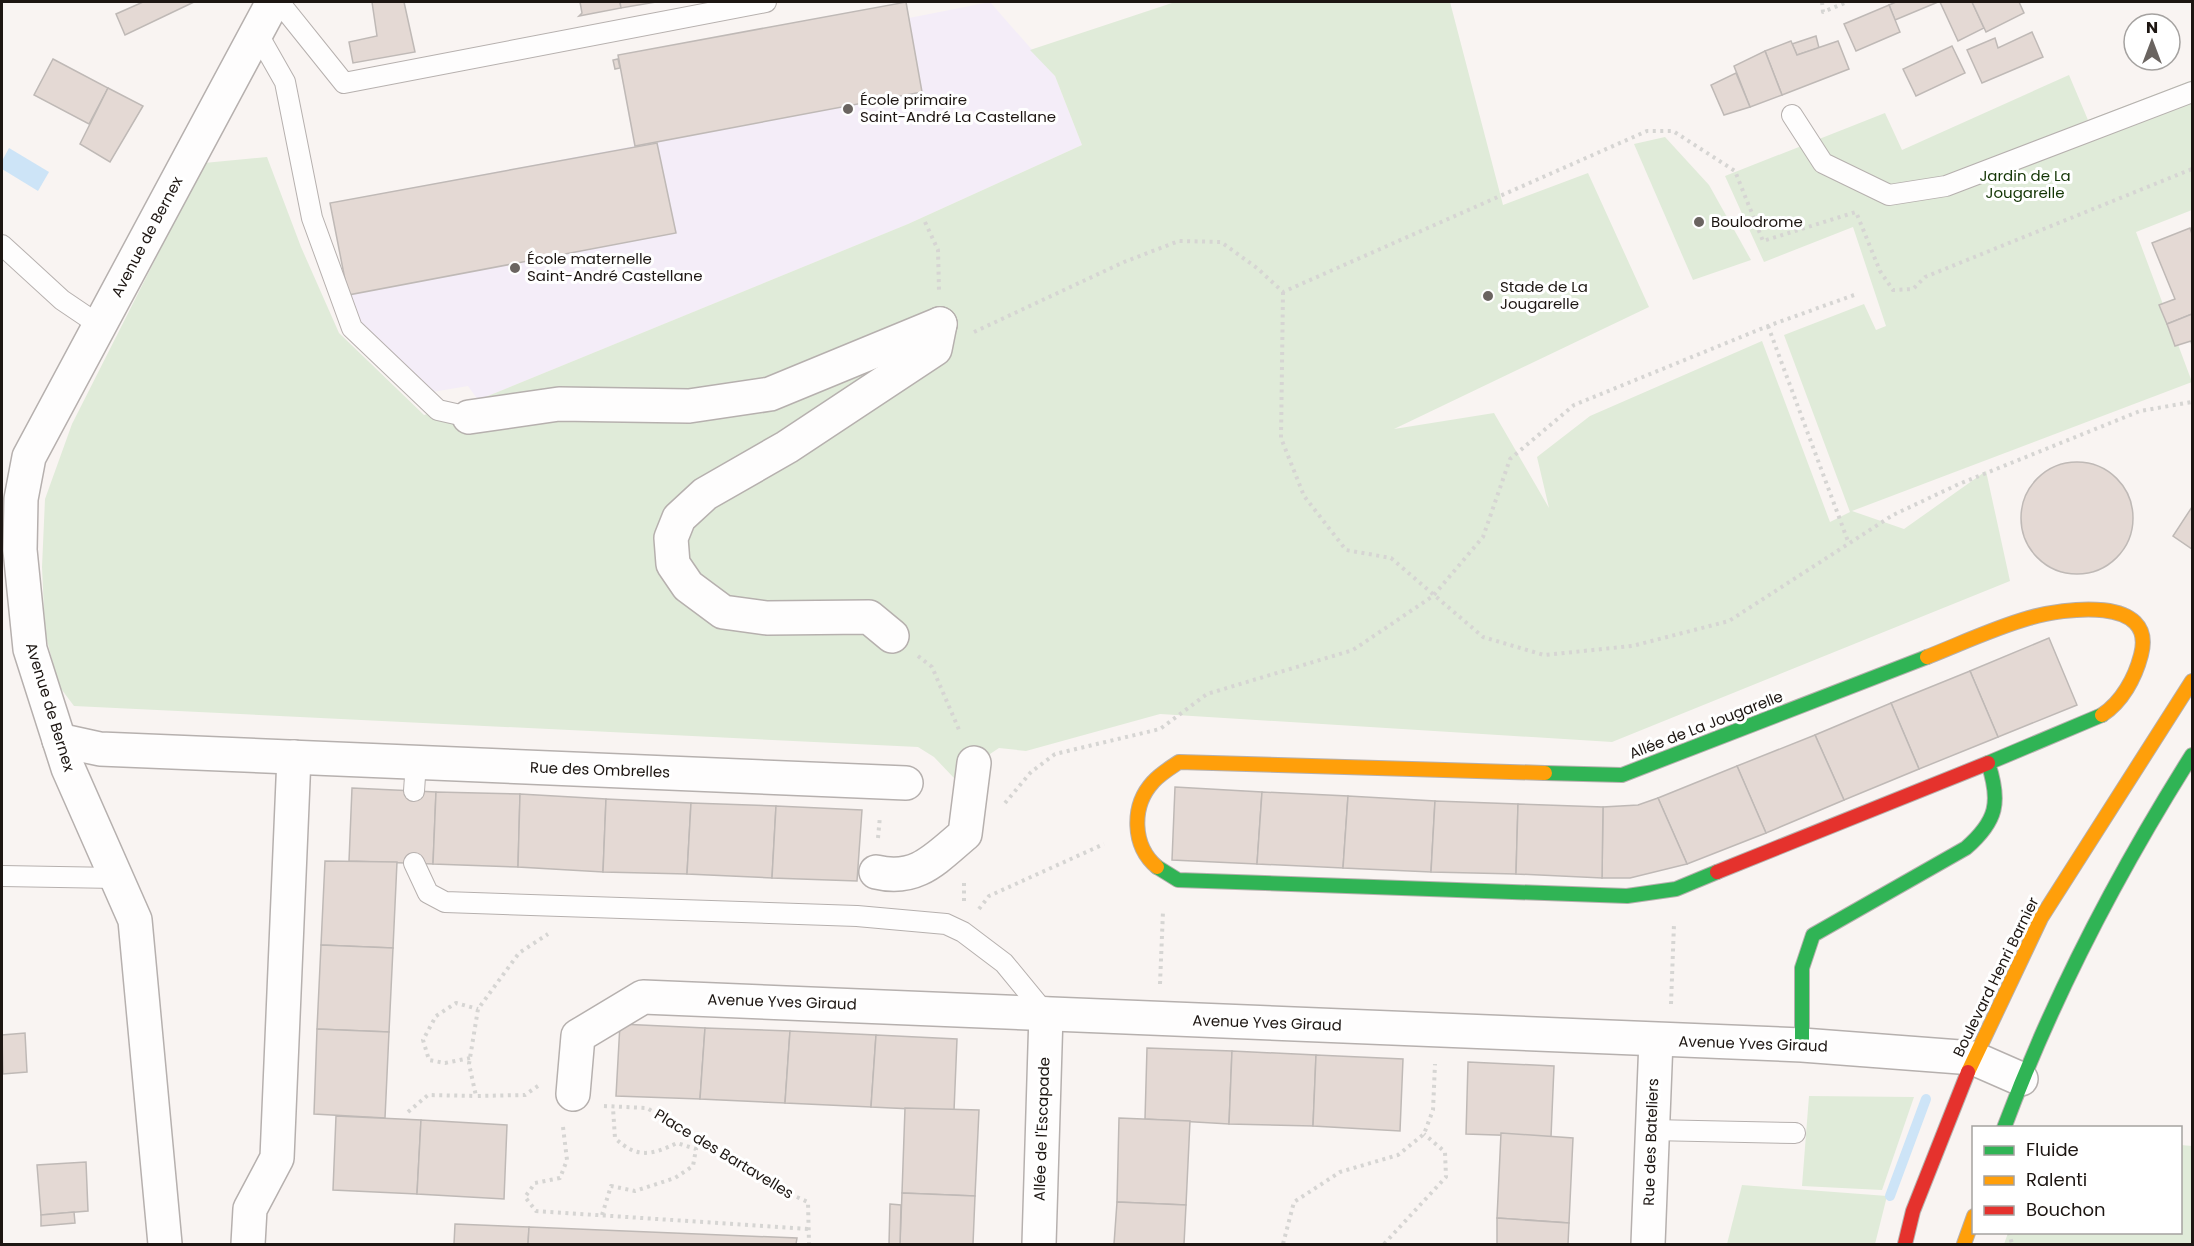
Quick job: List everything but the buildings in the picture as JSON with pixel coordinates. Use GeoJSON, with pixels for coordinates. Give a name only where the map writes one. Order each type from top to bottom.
{"type":"FeatureCollection","features":[{"type":"Feature","properties":{"kind":"street","name":"Avenue de Bernex"},"geometry":{"type":"LineString","coordinates":[[165,1245],[135,920],[68,768],[30,650],[20,550],[21,499],[29,457],[273,2]]}},
{"type":"Feature","properties":{"kind":"street"},"geometry":{"type":"LineString","coordinates":[[469,417],[559,404],[689,405],[770,394],[938,337]]}},
{"type":"Feature","properties":{"kind":"street"},"geometry":{"type":"LineString","coordinates":[[892,636],[869,617],[767,618],[723,612],[688,586],[673,564],[671,538],[679,518],[705,494],[787,447],[938,337]]}},
{"type":"Feature","properties":{"kind":"street","name":"Allée de La Jougarelle"},"geometry":{"type":"LineString","coordinates":[[1136,825],[1138,807],[1151,784],[1179,762],[1622,775],[2029,618],[2059,611],[2120,612],[2134,618],[2143,633],[2140,661],[2114,707],[2097,718],[1988,763]]}},
{"type":"Feature","properties":{"kind":"street","name":"Boulevard Henri Barnier"},"geometry":{"type":"LineString","coordinates":[[1905,1245],[1913,1211],[1973,1058],[2041,918],[2193,681]]}},
{"type":"Feature","properties":{"kind":"street","name":"Rue des Ombrelles"},"geometry":{"type":"LineString","coordinates":[[59,740],[99,749],[294,757],[415,777],[906,783]]}},
{"type":"Feature","properties":{"kind":"street"},"geometry":{"type":"LineString","coordinates":[[2005,1126],[2021,1079],[2081,943],[2124,865],[2193,755]]}},
{"type":"Feature","properties":{"kind":"street"},"geometry":{"type":"LineString","coordinates":[[248,1245],[250,1209],[278,1158],[294,757]]}},
{"type":"Feature","properties":{"kind":"street"},"geometry":{"type":"LineString","coordinates":[[876,872],[894,876],[923,869],[965,834],[974,763]]}},
{"type":"Feature","properties":{"kind":"street"},"geometry":{"type":"LineString","coordinates":[[1136,825],[1135,831],[1145,856],[1164,874],[1178,880],[1627,896],[1676,889],[1988,763],[1997,785],[1994,813],[1983,834],[1966,848],[1813,935],[1802,968],[1802,1045]]}},
{"type":"Feature","properties":{"kind":"street","name":"Avenue Yves Giraud"},"geometry":{"type":"LineString","coordinates":[[573,1094],[578,1036],[643,996],[1802,1045],[1973,1058],[2021,1079]]}},
{"type":"Feature","properties":{"kind":"street","name":"Allée de l'Escapade"},"geometry":{"type":"LineString","coordinates":[[1039,1245],[1046,1014]]}},
{"type":"Feature","properties":{"kind":"street","name":"Rue des Bateliers"},"geometry":{"type":"LineString","coordinates":[[1648,1245],[1652,1130],[1663,1040]]}},
{"type":"Feature","properties":{"kind":"street"},"geometry":{"type":"LineString","coordinates":[[1964,1245],[1972,1222]]}},
{"type":"Feature","properties":{"kind":"lane"},"geometry":{"type":"LineString","coordinates":[[279,2],[344,83],[766,2]]}},
{"type":"Feature","properties":{"kind":"lane"},"geometry":{"type":"LineString","coordinates":[[256,31],[285,82],[312,218],[352,328],[438,410],[469,417]]}},
{"type":"Feature","properties":{"kind":"lane"},"geometry":{"type":"LineString","coordinates":[[1792,115],[1823,163],[1889,195],[1946,186],[2193,92]]}},
{"type":"Feature","properties":{"kind":"lane"},"geometry":{"type":"LineString","coordinates":[[2,245],[62,300],[99,325]]}},
{"type":"Feature","properties":{"kind":"lane"},"geometry":{"type":"LineString","coordinates":[[414,863],[428,893],[445,902],[856,916],[946,924],[963,932],[1005,963],[1046,1014]]}},
{"type":"Feature","properties":{"kind":"lane"},"geometry":{"type":"LineString","coordinates":[[2,876],[116,878]]}},
{"type":"Feature","properties":{"kind":"lane"},"geometry":{"type":"LineString","coordinates":[[1652,1130],[1795,1133]]}},
{"type":"Feature","properties":{"kind":"path"},"geometry":{"type":"LineString","coordinates":[[1822,2],[1823,12],[1847,2]]}},
{"type":"Feature","properties":{"kind":"path"},"geometry":{"type":"LineString","coordinates":[[1283,292],[1647,131],[1673,131],[1735,171],[1763,241],[1856,212],[1880,271],[1893,290],[1913,289],[1925,277],[2193,169]]}},
{"type":"Feature","properties":{"kind":"path"},"geometry":{"type":"LineString","coordinates":[[925,222],[938,250],[938,337],[1179,241],[1221,242],[1257,268],[1283,292],[1281,438],[1304,496],[1346,550],[1391,558],[1483,638],[1544,655],[1632,646],[1729,621],[1893,515],[1959,484],[2140,411],[2193,402]]}},
{"type":"Feature","properties":{"kind":"path"},"geometry":{"type":"LineString","coordinates":[[965,834],[1007,802],[1031,772],[1055,754],[1160,729],[1207,694],[1353,650],[1434,596],[1483,537],[1510,459],[1574,405],[1768,326],[1854,295]]}},
{"type":"Feature","properties":{"kind":"path"},"geometry":{"type":"LineString","coordinates":[[1768,326],[1849,544]]}},
{"type":"Feature","properties":{"kind":"path"},"geometry":{"type":"LineString","coordinates":[[892,636],[932,667],[974,763]]}},
{"type":"Feature","properties":{"kind":"path"},"geometry":{"type":"LineString","coordinates":[[963,932],[989,896],[1030,875],[1075,859],[1136,825]]}},
{"type":"Feature","properties":{"kind":"path"},"geometry":{"type":"LineString","coordinates":[[1159,1019],[1164,874]]}},
{"type":"Feature","properties":{"kind":"path"},"geometry":{"type":"LineString","coordinates":[[1663,1040],[1676,889]]}},
{"type":"Feature","properties":{"kind":"path"},"geometry":{"type":"LineString","coordinates":[[476,1095],[470,1058],[478,1009],[519,953],[589,907]]}},
{"type":"Feature","properties":{"kind":"path"},"geometry":{"type":"LineString","coordinates":[[470,1058],[445,1063],[429,1060],[423,1040],[436,1016],[456,1003],[478,1009]]}},
{"type":"Feature","properties":{"kind":"path"},"geometry":{"type":"LineString","coordinates":[[1283,1245],[1294,1202],[1340,1172],[1398,1155],[1424,1134],[1433,1110],[1436,1030]]}},
{"type":"Feature","properties":{"kind":"path"},"geometry":{"type":"LineString","coordinates":[[408,1112],[428,1095],[525,1095],[576,1059]]}},
{"type":"Feature","properties":{"kind":"path"},"geometry":{"type":"LineString","coordinates":[[573,1094],[561,1109],[567,1160],[560,1178],[535,1183],[525,1197],[536,1211],[808,1228]]}},
{"type":"Feature","properties":{"kind":"path","name":"Place des Bartavelles"},"geometry":{"type":"LineString","coordinates":[[573,1094],[613,1108],[647,1108],[779,1189],[808,1202],[809,1245]]}},
{"type":"Feature","properties":{"kind":"path","name":"Place des Bartavelles"},"geometry":{"type":"LineString","coordinates":[[602,1215],[603,1205],[611,1186],[635,1191],[675,1178],[693,1166],[696,1149],[677,1143],[655,1154],[626,1149],[615,1138],[613,1108]]}},
{"type":"Feature","properties":{"kind":"path"},"geometry":{"type":"LineString","coordinates":[[1384,1244],[1446,1177],[1445,1152],[1424,1134]]}},
{"type":"Feature","properties":{"kind":"shaded area"},"geometry":{"type":"Polygon","coordinates":[[[905,2],[909,18],[990,2],[1055,76],[1082,145],[908,224],[478,400],[468,386],[432,392],[364,328],[348,295],[330,203],[634,146],[618,55],[905,2]]]}},
{"type":"Feature","properties":{"kind":"green space","name":"Jardin de La Jougarelle"},"geometry":{"type":"Polygon","coordinates":[[[1175,2],[1450,2],[1503,205],[1588,173],[1649,307],[1394,429],[1494,413],[1549,508],[1537,457],[1590,416],[1762,341],[1830,522],[1850,512],[1784,335],[1864,304],[1876,330],[1886,326],[1853,227],[1764,262],[1725,176],[1885,113],[1902,150],[2069,75],[2088,120],[2192,80],[2192,210],[2136,232],[2192,382],[1852,511],[1904,529],[1986,471],[2010,581],[1612,742],[1160,714],[1026,751],[999,748],[954,778],[934,757],[918,747],[74,706],[59,686],[45,633],[42,567],[45,499],[72,424],[204,163],[267,157],[301,247],[339,333],[424,415],[478,400],[908,224],[1082,145],[1055,76],[1030,50],[1175,2]]]}},
{"type":"Feature","properties":{"kind":"green space","name":"Boulodrome"},"geometry":{"type":"Polygon","coordinates":[[[1665,137],[1709,185],[1751,260],[1693,280],[1634,144],[1665,137]]]}},
{"type":"Feature","properties":{"kind":"green space"},"geometry":{"type":"Polygon","coordinates":[[[1809,1096],[1914,1097],[1882,1190],[1802,1186],[1809,1096]]]}},
{"type":"Feature","properties":{"kind":"green space"},"geometry":{"type":"Polygon","coordinates":[[[2182,1145],[2192,1146],[2192,1244],[2004,1244],[2008,1234],[2182,1234],[2182,1145]]]}},
{"type":"Feature","properties":{"kind":"green space"},"geometry":{"type":"Polygon","coordinates":[[[1742,1185],[1887,1196],[1875,1244],[1727,1244],[1742,1185]]]}},
{"type":"Feature","properties":{"kind":"water"},"geometry":{"type":"Polygon","coordinates":[[[9,148],[49,172],[38,191],[2,169],[2,161],[9,148]]]}},
{"type":"Feature","properties":{"kind":"waterway"},"geometry":{"type":"LineString","coordinates":[[1890,1196],[1926,1099]]}},
{"type":"Feature","properties":{"kind":"traffic: fast"},"geometry":{"type":"LineString","coordinates":[[1545,773],[1622,775],[1927,657]]}},
{"type":"Feature","properties":{"kind":"traffic: fast"},"geometry":{"type":"LineString","coordinates":[[1802,1045],[1802,968],[1813,935],[1966,848],[1984,829],[1994,810],[1994,789],[1988,763],[2102,715]]}},
{"type":"Feature","properties":{"kind":"traffic: fast"},"geometry":{"type":"LineString","coordinates":[[2005,1126],[2065,983],[2088,937],[2138,845],[2192,755]]}},
{"type":"Feature","properties":{"kind":"traffic: fast"},"geometry":{"type":"LineString","coordinates":[[1157,867],[1178,880],[1627,896],[1676,889],[1717,872]]}},
{"type":"Feature","properties":{"kind":"traffic: slow"},"geometry":{"type":"LineString","coordinates":[[1927,657],[2003,626],[2044,614],[2084,609],[2122,614],[2135,622],[2142,636],[2141,655],[2127,689],[2102,715]]}},
{"type":"Feature","properties":{"kind":"traffic: slow"},"geometry":{"type":"LineString","coordinates":[[1968,1072],[2041,918],[2192,681]]}},
{"type":"Feature","properties":{"kind":"traffic: slow"},"geometry":{"type":"LineString","coordinates":[[1157,867],[1149,858],[1139,837],[1138,814],[1141,802],[1153,782],[1179,762],[1545,773]]}},
{"type":"Feature","properties":{"kind":"traffic: slow"},"geometry":{"type":"LineString","coordinates":[[1964,1244],[1972,1222]]}},
{"type":"Feature","properties":{"kind":"traffic: jam"},"geometry":{"type":"LineString","coordinates":[[1717,872],[1988,763]]}},
{"type":"Feature","properties":{"kind":"traffic: jam"},"geometry":{"type":"LineString","coordinates":[[1905,1244],[1913,1211],[1968,1072]]}},
{"type":"Feature","properties":{"kind":"place","name":"École primaire Saint-André La Castellane"},"geometry":{"type":"Point","coordinates":[848,109]}},
{"type":"Feature","properties":{"kind":"place","name":"Boulodrome"},"geometry":{"type":"Point","coordinates":[1699,222]}},
{"type":"Feature","properties":{"kind":"place","name":"École maternelle Saint-André Castellane"},"geometry":{"type":"Point","coordinates":[515,268]}},
{"type":"Feature","properties":{"kind":"place","name":"Stade de La Jougarelle"},"geometry":{"type":"Point","coordinates":[1488,296]}}]}
